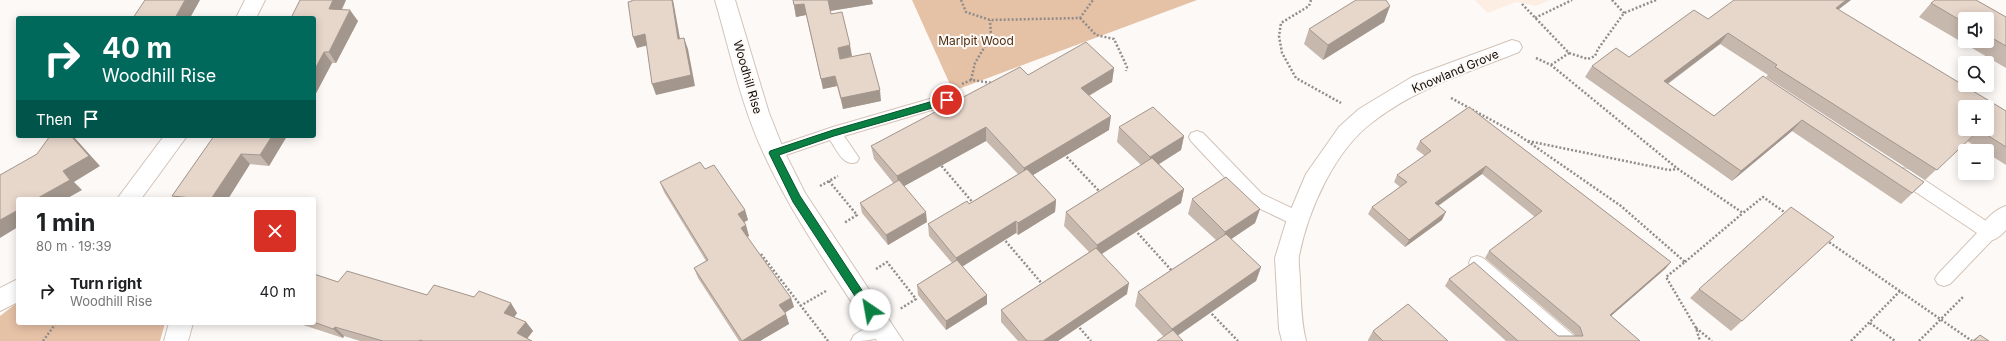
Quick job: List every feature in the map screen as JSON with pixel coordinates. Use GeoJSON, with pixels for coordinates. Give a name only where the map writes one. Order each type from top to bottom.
{"type":"FeatureCollection","features":[{"type":"Feature","properties":{"kind":"street"},"geometry":{"type":"LineString","coordinates":[[247,16],[255,0]]}},
{"type":"Feature","properties":{"kind":"street","name":"Woodhill Rise"},"geometry":{"type":"LineString","coordinates":[[725,0],[758,113],[774,153],[797,199],[886,334]]}},
{"type":"Feature","properties":{"kind":"street","name":"Knowland Grove"},"geometry":{"type":"LineString","coordinates":[[1294,341],[1291,329],[1286,258],[1298,219],[1317,174],[1347,133],[1366,115],[1419,83],[1512,47]]}},
{"type":"Feature","properties":{"kind":"street"},"geometry":{"type":"LineString","coordinates":[[130,197],[174,138]]}},
{"type":"Feature","properties":{"kind":"street"},"geometry":{"type":"LineString","coordinates":[[1989,232],[2006,216]]}},
{"type":"Feature","properties":{"kind":"street"},"geometry":{"type":"LineString","coordinates":[[0,301],[16,290]]}},
{"type":"Feature","properties":{"kind":"street"},"geometry":{"type":"LineString","coordinates":[[176,341],[180,325]]}},
{"type":"Feature","properties":{"kind":"lane"},"geometry":{"type":"LineString","coordinates":[[774,153],[833,133],[947,100]]}},
{"type":"Feature","properties":{"kind":"lane"},"geometry":{"type":"LineString","coordinates":[[833,133],[851,158]]}},
{"type":"Feature","properties":{"kind":"lane"},"geometry":{"type":"LineString","coordinates":[[1197,137],[1256,199],[1298,219]]}},
{"type":"Feature","properties":{"kind":"lane"},"geometry":{"type":"LineString","coordinates":[[1892,168],[1989,232],[1944,279]]}},
{"type":"Feature","properties":{"kind":"lane"},"geometry":{"type":"LineString","coordinates":[[1477,263],[1567,341]]}},
{"type":"Feature","properties":{"kind":"lane"},"geometry":{"type":"LineString","coordinates":[[860,341],[886,334]]}},
{"type":"Feature","properties":{"kind":"path"},"geometry":{"type":"LineString","coordinates":[[961,0],[966,12],[990,20],[1080,18],[1096,35],[1114,39],[1127,67],[1126,71]]}},
{"type":"Feature","properties":{"kind":"path"},"geometry":{"type":"LineString","coordinates":[[1080,18],[1093,0]]}},
{"type":"Feature","properties":{"kind":"path"},"geometry":{"type":"LineString","coordinates":[[1311,0],[1309,6],[1281,23],[1278,36],[1282,53],[1296,78],[1327,96],[1366,115]]}},
{"type":"Feature","properties":{"kind":"path"},"geometry":{"type":"LineString","coordinates":[[1535,18],[1572,0]]}},
{"type":"Feature","properties":{"kind":"path"},"geometry":{"type":"LineString","coordinates":[[1612,0],[1624,13]]}},
{"type":"Feature","properties":{"kind":"path"},"geometry":{"type":"LineString","coordinates":[[1522,4],[1569,53],[1588,59],[1595,56],[1598,48],[1624,13],[1656,0]]}},
{"type":"Feature","properties":{"kind":"path"},"geometry":{"type":"LineString","coordinates":[[971,80],[975,63],[990,36],[990,20]]}},
{"type":"Feature","properties":{"kind":"path"},"geometry":{"type":"LineString","coordinates":[[1512,47],[1551,65],[1678,169],[1743,213]]}},
{"type":"Feature","properties":{"kind":"path"},"geometry":{"type":"LineString","coordinates":[[1551,65],[1569,53]]}},
{"type":"Feature","properties":{"kind":"path"},"geometry":{"type":"LineString","coordinates":[[947,100],[946,94],[949,89],[971,80],[994,83]]}},
{"type":"Feature","properties":{"kind":"path"},"geometry":{"type":"LineString","coordinates":[[1419,83],[1465,105],[1527,141],[1621,206],[1685,262]]}},
{"type":"Feature","properties":{"kind":"path"},"geometry":{"type":"LineString","coordinates":[[1527,141],[1669,170],[1678,169]]}},
{"type":"Feature","properties":{"kind":"path"},"geometry":{"type":"LineString","coordinates":[[1060,149],[1103,196]]}},
{"type":"Feature","properties":{"kind":"path"},"geometry":{"type":"LineString","coordinates":[[934,157],[974,205]]}},
{"type":"Feature","properties":{"kind":"path"},"geometry":{"type":"LineString","coordinates":[[797,199],[840,175]]}},
{"type":"Feature","properties":{"kind":"path"},"geometry":{"type":"LineString","coordinates":[[821,236],[857,215],[829,181]]}},
{"type":"Feature","properties":{"kind":"path"},"geometry":{"type":"LineString","coordinates":[[1700,341],[1696,328],[1666,277],[1763,197],[1789,215]]}},
{"type":"Feature","properties":{"kind":"path"},"geometry":{"type":"LineString","coordinates":[[1130,225],[1178,277]]}},
{"type":"Feature","properties":{"kind":"path"},"geometry":{"type":"LineString","coordinates":[[1000,234],[1045,288]]}},
{"type":"Feature","properties":{"kind":"path"},"geometry":{"type":"LineString","coordinates":[[1822,237],[1901,290],[1972,341]]}},
{"type":"Feature","properties":{"kind":"path"},"geometry":{"type":"LineString","coordinates":[[761,254],[828,341]]}},
{"type":"Feature","properties":{"kind":"path"},"geometry":{"type":"LineString","coordinates":[[1851,341],[1901,290]]}},
{"type":"Feature","properties":{"kind":"path"},"geometry":{"type":"LineString","coordinates":[[800,306],[824,292]]}},
{"type":"Feature","properties":{"kind":"path"},"geometry":{"type":"LineString","coordinates":[[1205,306],[1238,341]]}},
{"type":"Feature","properties":{"kind":"path"},"geometry":{"type":"LineString","coordinates":[[1919,341],[1942,319]]}},
{"type":"Feature","properties":{"kind":"path"},"geometry":{"type":"LineString","coordinates":[[1076,323],[1091,341]]}},
{"type":"Feature","properties":{"kind":"path"},"geometry":{"type":"LineString","coordinates":[[1870,323],[1895,341]]}},
{"type":"Feature","properties":{"kind":"path"},"geometry":{"type":"LineString","coordinates":[[43,341],[55,325]]}},
{"type":"Feature","properties":{"kind":"path"},"geometry":{"type":"LineString","coordinates":[[1696,328],[1712,341]]}},
{"type":"Feature","properties":{"kind":"shaded area"},"geometry":{"type":"Polygon","coordinates":[[[1474,0],[1550,0],[1536,6],[1516,2],[1488,13],[1474,0]]]}},
{"type":"Feature","properties":{"kind":"green space","name":"Marlpit Wood"},"geometry":{"type":"Polygon","coordinates":[[[912,0],[1197,0],[953,91],[912,0]]]}},
{"type":"Feature","properties":{"kind":"green space"},"geometry":{"type":"Polygon","coordinates":[[[16,304],[16,325],[164,325],[160,341],[0,341],[0,316],[16,304]]]}},
{"type":"Feature","properties":{"kind":"building"},"geometry":{"type":"Polygon","coordinates":[[[145,0],[185,0],[176,16],[134,16],[145,0]]]}},
{"type":"Feature","properties":{"kind":"building"},"geometry":{"type":"Polygon","coordinates":[[[300,0],[333,0],[329,9],[350,10],[329,52],[324,52],[316,67],[316,16],[292,16],[300,0]]]}},
{"type":"Feature","properties":{"kind":"building"},"geometry":{"type":"Polygon","coordinates":[[[632,0],[672,0],[678,39],[684,38],[691,75],[652,84],[645,34],[633,37],[628,2],[632,0]]]}},
{"type":"Feature","properties":{"kind":"building"},"geometry":{"type":"Polygon","coordinates":[[[793,0],[828,0],[831,14],[842,12],[850,45],[838,48],[840,59],[870,53],[880,90],[841,98],[835,76],[821,79],[804,4],[794,5],[793,0]]]}},
{"type":"Feature","properties":{"kind":"building"},"geometry":{"type":"Polygon","coordinates":[[[1356,0],[1386,0],[1390,6],[1328,45],[1309,29],[1356,0]]]}},
{"type":"Feature","properties":{"kind":"building"},"geometry":{"type":"Polygon","coordinates":[[[1734,0],[1846,0],[1836,8],[1958,82],[1958,92],[1975,92],[1988,100],[1958,100],[1958,136],[1973,136],[1964,144],[1958,144],[1958,150],[1937,170],[1775,67],[1777,65],[1728,33],[1664,81],[1714,116],[1763,76],[1924,182],[1912,193],[1802,120],[1741,171],[1592,66],[1616,48],[1629,57],[1694,10],[1708,19],[1734,0]]]}},
{"type":"Feature","properties":{"kind":"building"},"geometry":{"type":"Polygon","coordinates":[[[1935,0],[1976,0],[2006,17],[2006,46],[1994,39],[1994,12],[1958,12],[1958,19],[1931,3],[1935,0]]]}},
{"type":"Feature","properties":{"kind":"building"},"geometry":{"type":"Polygon","coordinates":[[[1086,42],[1114,68],[1081,88],[1111,116],[1024,168],[986,127],[897,176],[871,146],[1020,67],[1028,75],[1086,42]]]}},
{"type":"Feature","properties":{"kind":"building"},"geometry":{"type":"Polygon","coordinates":[[[1994,104],[2006,111],[2006,147],[1989,136],[1994,136],[1994,104]]]}},
{"type":"Feature","properties":{"kind":"building"},"geometry":{"type":"Polygon","coordinates":[[[1153,107],[1184,136],[1150,157],[1119,127],[1153,107]]]}},
{"type":"Feature","properties":{"kind":"building"},"geometry":{"type":"Polygon","coordinates":[[[1469,107],[1671,262],[1610,315],[1640,341],[1518,341],[1449,279],[1474,262],[1558,336],[1583,336],[1580,327],[1489,251],[1542,211],[1486,166],[1435,203],[1446,212],[1409,240],[1372,207],[1407,182],[1397,175],[1431,151],[1420,141],[1469,107]]]}},
{"type":"Feature","properties":{"kind":"building"},"geometry":{"type":"Polygon","coordinates":[[[49,138],[73,138],[89,156],[63,171],[70,180],[40,197],[16,197],[16,211],[0,220],[0,175],[37,154],[49,138]]]}},
{"type":"Feature","properties":{"kind":"building"},"geometry":{"type":"Polygon","coordinates":[[[213,138],[271,138],[260,155],[241,154],[212,197],[172,196],[213,138]]]}},
{"type":"Feature","properties":{"kind":"building"},"geometry":{"type":"Polygon","coordinates":[[[1152,158],[1184,189],[1097,245],[1066,212],[1152,158]]]}},
{"type":"Feature","properties":{"kind":"building"},"geometry":{"type":"Polygon","coordinates":[[[700,162],[705,169],[714,165],[745,210],[738,214],[746,225],[741,228],[791,298],[779,305],[786,314],[742,341],[694,268],[708,260],[660,182],[700,162]]]}},
{"type":"Feature","properties":{"kind":"building"},"geometry":{"type":"Polygon","coordinates":[[[1027,169],[1056,200],[1018,223],[1016,221],[956,258],[928,224],[967,201],[969,204],[1027,169]]]}},
{"type":"Feature","properties":{"kind":"building"},"geometry":{"type":"Polygon","coordinates":[[[1226,177],[1260,209],[1225,232],[1192,199],[1226,177]]]}},
{"type":"Feature","properties":{"kind":"building"},"geometry":{"type":"Polygon","coordinates":[[[899,180],[926,212],[886,235],[860,203],[899,180]]]}},
{"type":"Feature","properties":{"kind":"building"},"geometry":{"type":"Polygon","coordinates":[[[1791,207],[1834,237],[1742,321],[1699,289],[1791,207]]]}},
{"type":"Feature","properties":{"kind":"building"},"geometry":{"type":"Polygon","coordinates":[[[1226,234],[1261,267],[1172,329],[1138,292],[1226,234]]]}},
{"type":"Feature","properties":{"kind":"building"},"geometry":{"type":"Polygon","coordinates":[[[1096,248],[1129,283],[1043,341],[1027,341],[1001,310],[1096,248]]]}},
{"type":"Feature","properties":{"kind":"building"},"geometry":{"type":"Polygon","coordinates":[[[957,260],[987,295],[946,321],[917,285],[957,260]]]}},
{"type":"Feature","properties":{"kind":"building"},"geometry":{"type":"Polygon","coordinates":[[[347,271],[427,295],[434,285],[474,297],[479,291],[511,303],[504,313],[526,322],[517,333],[532,341],[383,341],[335,327],[333,329],[316,323],[316,275],[338,282],[347,271]]]}},
{"type":"Feature","properties":{"kind":"building"},"geometry":{"type":"Polygon","coordinates":[[[1408,304],[1448,341],[1383,341],[1373,331],[1408,304]]]}},
{"type":"Feature","properties":{"kind":"building"},"geometry":{"type":"Polygon","coordinates":[[[1173,330],[1183,341],[1157,341],[1173,330]]]}},
{"type":"Feature","properties":{"kind":"building"},"geometry":{"type":"Polygon","coordinates":[[[1980,335],[1989,341],[1974,341],[1980,335]]]}},
{"type":"Feature","properties":{"kind":"route"},"geometry":{"type":"LineString","coordinates":[[870,310],[797,199],[774,153],[833,133],[947,100]]}}]}
